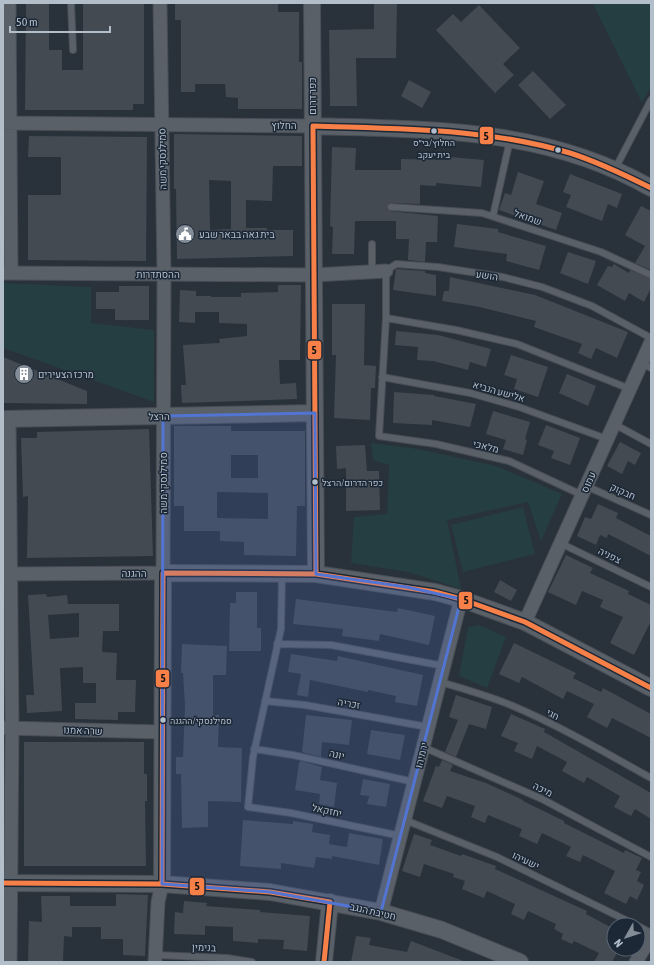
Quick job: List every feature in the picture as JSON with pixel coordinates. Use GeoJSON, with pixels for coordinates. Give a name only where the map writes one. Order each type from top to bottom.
{"type":"FeatureCollection","features":[{"type":"Feature","properties":{"kind":"street"},"geometry":{"type":"LineString","coordinates":[[7,273],[6,123],[9,3]]}},
{"type":"Feature","properties":{"kind":"street","name":"סמילנסקי משה"},"geometry":{"type":"LineString","coordinates":[[155,959],[158,902],[162,884],[164,274],[160,3]]}},
{"type":"Feature","properties":{"kind":"street","name":"כפר דרום"},"geometry":{"type":"LineString","coordinates":[[312,3],[316,574]]}},
{"type":"Feature","properties":{"kind":"street","name":"החלוץ"},"geometry":{"type":"LineString","coordinates":[[6,123],[313,126],[462,132],[510,139],[562,150],[615,169],[651,188]]}},
{"type":"Feature","properties":{"kind":"street","name":"הושע"},"geometry":{"type":"LineString","coordinates":[[314,275],[386,271]]}},
{"type":"Feature","properties":{"kind":"street","name":"ההסתדרות"},"geometry":{"type":"LineString","coordinates":[[7,273],[314,275]]}},
{"type":"Feature","properties":{"kind":"street","name":"עמוס"},"geometry":{"type":"LineString","coordinates":[[525,622],[630,389],[646,365],[651,342]]}},
{"type":"Feature","properties":{"kind":"street","name":"הרצל"},"geometry":{"type":"LineString","coordinates":[[6,418],[315,413]]}},
{"type":"Feature","properties":{"kind":"street"},"geometry":{"type":"LineString","coordinates":[[6,418],[7,883],[10,962]]}},
{"type":"Feature","properties":{"kind":"street","name":"ההגנה"},"geometry":{"type":"LineString","coordinates":[[7,574],[316,574],[407,587],[461,599],[525,622],[651,688]]}},
{"type":"Feature","properties":{"kind":"street","name":"ירמיהו"},"geometry":{"type":"LineString","coordinates":[[381,912],[461,599]]}},
{"type":"Feature","properties":{"kind":"street","name":"שרה אמנו"},"geometry":{"type":"LineString","coordinates":[[7,728],[162,732]]}},
{"type":"Feature","properties":{"kind":"street","name":"חטיבת הנגב"},"geometry":{"type":"LineString","coordinates":[[7,883],[162,884],[270,892],[381,912],[442,930],[520,962]]}},
{"type":"Feature","properties":{"kind":"street"},"geometry":{"type":"LineString","coordinates":[[324,962],[330,902]]}},
{"type":"Feature","properties":{"kind":"street"},"geometry":{"type":"LineString","coordinates":[[636,962],[651,936]]}},
{"type":"Feature","properties":{"kind":"lane"},"geometry":{"type":"LineString","coordinates":[[71,3],[73,50]]}},
{"type":"Feature","properties":{"kind":"lane"},"geometry":{"type":"LineString","coordinates":[[615,169],[651,100]]}},
{"type":"Feature","properties":{"kind":"lane"},"geometry":{"type":"LineString","coordinates":[[493,216],[510,139]]}},
{"type":"Feature","properties":{"kind":"lane","name":"שמואל"},"geometry":{"type":"LineString","coordinates":[[391,207],[482,213],[601,252],[651,275]]}},
{"type":"Feature","properties":{"kind":"lane"},"geometry":{"type":"LineString","coordinates":[[372,244],[372,272]]}},
{"type":"Feature","properties":{"kind":"lane","name":"הושע"},"geometry":{"type":"LineString","coordinates":[[386,271],[396,264],[438,267],[503,278],[542,287],[592,306],[651,338]]}},
{"type":"Feature","properties":{"kind":"lane"},"geometry":{"type":"LineString","coordinates":[[382,377],[386,318],[386,271]]}},
{"type":"Feature","properties":{"kind":"lane"},"geometry":{"type":"LineString","coordinates":[[386,318],[456,330],[517,344],[630,389]]}},
{"type":"Feature","properties":{"kind":"lane","name":"מלאכי"},"geometry":{"type":"LineString","coordinates":[[382,377],[379,436],[436,444],[509,461],[584,490]]}},
{"type":"Feature","properties":{"kind":"lane","name":"אלישע הנביא"},"geometry":{"type":"LineString","coordinates":[[382,377],[477,395],[519,407],[607,439]]}},
{"type":"Feature","properties":{"kind":"lane"},"geometry":{"type":"LineString","coordinates":[[614,424],[651,444]]}},
{"type":"Feature","properties":{"kind":"lane","name":"חבקוק"},"geometry":{"type":"LineString","coordinates":[[584,490],[651,516]]}},
{"type":"Feature","properties":{"kind":"lane","name":"צפניה"},"geometry":{"type":"LineString","coordinates":[[560,543],[651,587]]}},
{"type":"Feature","properties":{"kind":"lane"},"geometry":{"type":"LineString","coordinates":[[254,749],[281,629],[282,574]]}},
{"type":"Feature","properties":{"kind":"lane"},"geometry":{"type":"LineString","coordinates":[[277,644],[331,646],[444,666]]}},
{"type":"Feature","properties":{"kind":"lane","name":"חגי"},"geometry":{"type":"LineString","coordinates":[[440,682],[478,693],[518,708],[651,778]]}},
{"type":"Feature","properties":{"kind":"lane","name":"זכריה"},"geometry":{"type":"LineString","coordinates":[[265,701],[305,705],[428,728]]}},
{"type":"Feature","properties":{"kind":"lane","name":"מיכה"},"geometry":{"type":"LineString","coordinates":[[423,747],[542,799],[651,857]]}},
{"type":"Feature","properties":{"kind":"lane","name":"יונה"},"geometry":{"type":"LineString","coordinates":[[254,749],[293,755],[414,782]]}},
{"type":"Feature","properties":{"kind":"lane","name":"יחזקאל"},"geometry":{"type":"LineString","coordinates":[[254,749],[248,807],[291,813],[401,836]]}},
{"type":"Feature","properties":{"kind":"lane","name":"ישעיהו"},"geometry":{"type":"LineString","coordinates":[[405,820],[497,857],[619,917]]}},
{"type":"Feature","properties":{"kind":"lane","name":"בנימין"},"geometry":{"type":"LineString","coordinates":[[155,959],[227,958],[252,962]]}},
{"type":"Feature","properties":{"kind":"highlighted area"},"geometry":{"type":"Polygon","coordinates":[[[315,413],[316,574],[407,587],[461,599],[381,912],[270,892],[162,884],[163,416],[315,413]]]}},
{"type":"Feature","properties":{"kind":"green space"},"geometry":{"type":"Polygon","coordinates":[[[587,3],[651,3],[651,86],[642,103],[593,4],[587,3]]]}},
{"type":"Feature","properties":{"kind":"green space"},"geometry":{"type":"Polygon","coordinates":[[[3,283],[91,287],[91,323],[154,330],[154,402],[3,348],[3,283]]]}},
{"type":"Feature","properties":{"kind":"green space"},"geometry":{"type":"Polygon","coordinates":[[[371,443],[419,449],[496,466],[562,494],[541,541],[528,502],[447,520],[461,589],[408,572],[351,563],[354,517],[387,514],[389,465],[373,460],[371,443]]]}},
{"type":"Feature","properties":{"kind":"green space"},"geometry":{"type":"Polygon","coordinates":[[[523,507],[535,554],[463,572],[451,525],[523,507]]]}},
{"type":"Feature","properties":{"kind":"green space"},"geometry":{"type":"Polygon","coordinates":[[[479,625],[506,637],[487,688],[459,676],[468,627],[479,625]]]}},
{"type":"Feature","properties":{"kind":"building"},"geometry":{"type":"Polygon","coordinates":[[[26,3],[49,3],[49,50],[62,50],[62,70],[83,70],[83,3],[144,3],[144,104],[133,104],[133,110],[25,110],[26,3]]]}},
{"type":"Feature","properties":{"kind":"building"},"geometry":{"type":"Polygon","coordinates":[[[175,3],[278,3],[278,12],[299,12],[299,62],[302,62],[302,109],[238,109],[238,98],[226,97],[225,84],[195,84],[195,92],[181,92],[181,20],[175,20],[175,3]]]}},
{"type":"Feature","properties":{"kind":"building"},"geometry":{"type":"Polygon","coordinates":[[[374,3],[397,3],[396,58],[356,58],[357,106],[330,106],[329,30],[374,29],[374,3]]]}},
{"type":"Feature","properties":{"kind":"building"},"geometry":{"type":"Polygon","coordinates":[[[479,5],[520,48],[503,64],[514,75],[495,93],[436,30],[453,14],[461,22],[479,5]]]}},
{"type":"Feature","properties":{"kind":"building"},"geometry":{"type":"Polygon","coordinates":[[[533,71],[566,105],[550,119],[518,85],[533,71]]]}},
{"type":"Feature","properties":{"kind":"building"},"geometry":{"type":"Polygon","coordinates":[[[409,80],[431,92],[422,108],[401,96],[409,80]]]}},
{"type":"Feature","properties":{"kind":"building"},"geometry":{"type":"Polygon","coordinates":[[[174,134],[302,136],[302,166],[273,166],[272,201],[246,200],[246,228],[293,230],[293,256],[177,259],[176,189],[174,189],[174,134]],[[209,180],[210,230],[231,229],[231,181],[209,180]]]}},
{"type":"Feature","properties":{"kind":"building"},"geometry":{"type":"Polygon","coordinates":[[[29,136],[147,137],[146,261],[28,260],[28,195],[61,195],[61,157],[28,157],[29,136]]]}},
{"type":"Feature","properties":{"kind":"building"},"geometry":{"type":"Polygon","coordinates":[[[332,147],[356,148],[355,170],[401,170],[401,159],[449,160],[450,157],[484,160],[481,187],[436,183],[436,186],[420,185],[420,204],[388,204],[387,209],[390,211],[438,216],[437,242],[426,242],[425,262],[408,260],[409,239],[396,239],[396,221],[355,221],[354,254],[332,254],[333,227],[330,226],[332,147]]]}},
{"type":"Feature","properties":{"kind":"building"},"geometry":{"type":"Polygon","coordinates":[[[518,172],[544,181],[536,204],[562,213],[556,230],[499,210],[505,193],[511,195],[518,172]]]}},
{"type":"Feature","properties":{"kind":"building"},"geometry":{"type":"Polygon","coordinates":[[[570,174],[622,194],[617,208],[608,204],[602,221],[566,207],[571,195],[563,192],[570,174]]]}},
{"type":"Feature","properties":{"kind":"building"},"geometry":{"type":"Polygon","coordinates":[[[641,206],[651,211],[651,270],[635,263],[645,246],[625,235],[641,206]]]}},
{"type":"Feature","properties":{"kind":"building"},"geometry":{"type":"Polygon","coordinates":[[[457,224],[498,229],[498,232],[546,246],[539,270],[506,261],[507,254],[454,247],[457,224]]]}},
{"type":"Feature","properties":{"kind":"building"},"geometry":{"type":"Polygon","coordinates":[[[568,252],[596,261],[588,284],[560,273],[568,252]]]}},
{"type":"Feature","properties":{"kind":"building"},"geometry":{"type":"Polygon","coordinates":[[[614,264],[629,273],[630,270],[651,279],[651,288],[644,302],[629,293],[625,301],[597,285],[608,266],[612,267],[614,264]]]}},
{"type":"Feature","properties":{"kind":"building"},"geometry":{"type":"Polygon","coordinates":[[[396,269],[425,271],[425,273],[436,275],[436,296],[393,290],[396,269]]]}},
{"type":"Feature","properties":{"kind":"building"},"geometry":{"type":"Polygon","coordinates":[[[450,277],[535,295],[628,332],[617,358],[596,348],[591,359],[578,353],[582,344],[534,327],[536,321],[475,306],[442,301],[444,291],[449,291],[450,277]]]}},
{"type":"Feature","properties":{"kind":"building"},"geometry":{"type":"Polygon","coordinates":[[[278,285],[301,285],[300,360],[279,360],[280,384],[296,383],[297,399],[182,403],[181,385],[186,385],[183,345],[220,343],[219,339],[247,336],[247,324],[219,323],[219,312],[195,312],[195,323],[179,322],[180,290],[196,291],[196,296],[241,297],[241,293],[278,292],[278,285]]]}},
{"type":"Feature","properties":{"kind":"building"},"geometry":{"type":"Polygon","coordinates":[[[119,286],[149,286],[149,320],[115,320],[115,309],[96,309],[96,292],[119,292],[119,286]]]}},
{"type":"Feature","properties":{"kind":"building"},"geometry":{"type":"Polygon","coordinates":[[[332,304],[365,304],[364,365],[376,366],[375,388],[371,388],[370,420],[334,418],[336,355],[332,355],[332,304]]]}},
{"type":"Feature","properties":{"kind":"building"},"geometry":{"type":"Polygon","coordinates":[[[396,331],[438,335],[491,349],[486,367],[470,362],[468,370],[433,361],[417,360],[418,347],[395,345],[396,331]]]}},
{"type":"Feature","properties":{"kind":"building"},"geometry":{"type":"Polygon","coordinates":[[[511,355],[548,367],[538,397],[514,389],[517,379],[504,375],[511,355]]]}},
{"type":"Feature","properties":{"kind":"building","name":"מרכז הצעירים"},"geometry":{"type":"Polygon","coordinates":[[[3,357],[87,391],[87,404],[3,403],[3,357]]]}},
{"type":"Feature","properties":{"kind":"building"},"geometry":{"type":"Polygon","coordinates":[[[567,374],[596,386],[588,406],[559,393],[567,374]]]}},
{"type":"Feature","properties":{"kind":"building"},"geometry":{"type":"Polygon","coordinates":[[[394,392],[434,395],[476,404],[470,427],[432,420],[432,425],[393,423],[394,392]]]}},
{"type":"Feature","properties":{"kind":"building"},"geometry":{"type":"Polygon","coordinates":[[[493,411],[530,422],[525,439],[527,440],[523,455],[503,449],[506,440],[486,434],[493,411]]]}},
{"type":"Feature","properties":{"kind":"building"},"geometry":{"type":"Polygon","coordinates":[[[546,425],[580,438],[570,465],[551,458],[554,451],[538,445],[546,425]]]}},
{"type":"Feature","properties":{"kind":"building"},"geometry":{"type":"Polygon","coordinates":[[[174,426],[231,426],[231,431],[305,431],[305,506],[297,506],[296,556],[244,555],[244,542],[220,541],[220,531],[184,531],[184,506],[174,506],[174,426]],[[231,455],[231,478],[258,478],[258,455],[231,455]],[[217,492],[217,518],[268,519],[268,493],[217,492]]]}},
{"type":"Feature","properties":{"kind":"building"},"geometry":{"type":"Polygon","coordinates":[[[149,429],[153,556],[27,558],[28,496],[23,497],[21,438],[37,438],[37,432],[149,429]]]}},
{"type":"Feature","properties":{"kind":"building"},"geometry":{"type":"Polygon","coordinates":[[[620,442],[641,453],[635,465],[628,461],[622,474],[607,466],[620,442]]]}},
{"type":"Feature","properties":{"kind":"building"},"geometry":{"type":"Polygon","coordinates":[[[365,445],[367,471],[379,471],[380,510],[346,511],[346,468],[337,469],[336,446],[365,445]]]}},
{"type":"Feature","properties":{"kind":"building"},"geometry":{"type":"Polygon","coordinates":[[[598,504],[618,513],[616,518],[651,536],[651,556],[608,534],[607,538],[600,535],[596,545],[577,536],[585,517],[591,519],[598,504]]]}},
{"type":"Feature","properties":{"kind":"building"},"geometry":{"type":"Polygon","coordinates":[[[566,555],[593,568],[590,573],[629,591],[628,594],[651,605],[651,621],[634,655],[610,643],[623,617],[600,607],[603,600],[582,591],[576,605],[548,592],[566,555]]]}},
{"type":"Feature","properties":{"kind":"building"},"geometry":{"type":"Polygon","coordinates":[[[500,580],[517,590],[511,601],[494,592],[500,580]]]}},
{"type":"Feature","properties":{"kind":"building"},"geometry":{"type":"Polygon","coordinates":[[[236,592],[257,592],[257,628],[261,628],[261,651],[229,651],[230,603],[236,603],[236,592]]]}},
{"type":"Feature","properties":{"kind":"building"},"geometry":{"type":"Polygon","coordinates":[[[46,594],[47,597],[67,595],[68,604],[119,604],[119,631],[103,631],[102,652],[117,653],[116,680],[136,680],[135,712],[118,712],[118,720],[75,719],[75,703],[96,703],[96,683],[83,683],[83,667],[60,668],[62,711],[27,713],[26,695],[34,695],[28,595],[46,594]],[[79,613],[48,615],[50,639],[79,637],[79,613]]]}},
{"type":"Feature","properties":{"kind":"building"},"geometry":{"type":"Polygon","coordinates":[[[296,599],[397,612],[398,608],[435,616],[429,645],[380,634],[379,641],[342,636],[343,629],[293,624],[296,599]]]}},
{"type":"Feature","properties":{"kind":"building"},"geometry":{"type":"Polygon","coordinates":[[[514,643],[576,673],[573,678],[601,692],[603,688],[651,714],[651,738],[612,718],[607,728],[587,717],[594,704],[567,691],[563,699],[522,677],[519,683],[499,674],[514,643]]]}},
{"type":"Feature","properties":{"kind":"building"},"geometry":{"type":"Polygon","coordinates":[[[182,644],[227,646],[226,675],[213,675],[213,715],[219,715],[218,747],[242,748],[241,802],[208,801],[208,827],[182,828],[181,774],[176,774],[176,757],[183,757],[185,706],[183,673],[181,673],[182,644]]]}},
{"type":"Feature","properties":{"kind":"building"},"geometry":{"type":"Polygon","coordinates":[[[291,654],[337,661],[338,656],[423,675],[417,706],[395,702],[396,696],[310,680],[308,697],[297,695],[301,674],[288,672],[291,654]]]}},
{"type":"Feature","properties":{"kind":"building"},"geometry":{"type":"Polygon","coordinates":[[[456,695],[492,707],[486,729],[469,724],[456,757],[445,752],[458,720],[449,717],[456,695]]]}},
{"type":"Feature","properties":{"kind":"building"},"geometry":{"type":"Polygon","coordinates":[[[511,714],[545,729],[544,732],[651,793],[651,819],[635,809],[631,816],[614,807],[620,796],[587,777],[584,783],[562,771],[567,762],[537,746],[532,759],[514,751],[518,743],[501,736],[511,714]]]}},
{"type":"Feature","properties":{"kind":"building"},"geometry":{"type":"Polygon","coordinates":[[[306,715],[352,720],[349,745],[322,742],[321,757],[302,752],[306,715]]]}},
{"type":"Feature","properties":{"kind":"building"},"geometry":{"type":"Polygon","coordinates":[[[371,730],[405,735],[400,760],[367,754],[371,730]]]}},
{"type":"Feature","properties":{"kind":"building"},"geometry":{"type":"Polygon","coordinates":[[[24,742],[144,742],[144,774],[147,774],[147,801],[145,801],[146,866],[24,866],[24,742]]]}},
{"type":"Feature","properties":{"kind":"building"},"geometry":{"type":"Polygon","coordinates":[[[442,760],[453,765],[450,771],[486,783],[523,800],[564,821],[564,823],[624,853],[625,850],[642,858],[636,870],[641,872],[637,881],[644,885],[637,900],[630,896],[626,904],[604,893],[615,871],[583,855],[580,862],[566,856],[571,847],[542,833],[537,844],[519,836],[522,829],[488,815],[485,823],[471,817],[475,806],[447,796],[442,808],[423,801],[436,766],[439,767],[442,760]]]}},
{"type":"Feature","properties":{"kind":"building"},"geometry":{"type":"Polygon","coordinates":[[[301,761],[322,767],[320,780],[337,783],[334,807],[319,804],[320,794],[295,790],[299,763],[301,761]]]}},
{"type":"Feature","properties":{"kind":"building"},"geometry":{"type":"Polygon","coordinates":[[[363,779],[390,784],[386,807],[367,804],[369,796],[360,795],[363,779]]]}},
{"type":"Feature","properties":{"kind":"building"},"geometry":{"type":"Polygon","coordinates":[[[243,820],[293,824],[293,821],[313,824],[312,832],[330,835],[329,844],[347,847],[349,833],[383,839],[379,865],[332,856],[332,859],[316,857],[314,868],[281,863],[281,869],[240,866],[243,820]]]}},
{"type":"Feature","properties":{"kind":"building"},"geometry":{"type":"Polygon","coordinates":[[[414,834],[432,840],[430,845],[496,866],[495,869],[587,911],[586,914],[606,925],[606,957],[615,957],[612,962],[594,962],[599,953],[574,941],[572,944],[561,939],[563,934],[554,929],[556,924],[528,911],[524,920],[511,914],[515,904],[487,891],[484,898],[462,889],[465,881],[453,877],[454,874],[424,864],[420,877],[402,871],[414,834]]]}},
{"type":"Feature","properties":{"kind":"building"},"geometry":{"type":"Polygon","coordinates":[[[116,894],[148,895],[145,956],[123,955],[123,939],[101,939],[101,927],[72,927],[72,937],[64,936],[63,962],[28,962],[29,921],[42,922],[41,896],[70,896],[70,906],[116,906],[116,894]]]}},
{"type":"Feature","properties":{"kind":"building"},"geometry":{"type":"Polygon","coordinates":[[[184,901],[207,903],[206,906],[310,916],[307,951],[283,949],[284,940],[258,939],[258,943],[233,941],[233,927],[205,926],[205,935],[174,934],[175,912],[183,913],[184,901]]]}},
{"type":"Feature","properties":{"kind":"building"},"geometry":{"type":"Polygon","coordinates":[[[356,936],[371,938],[369,945],[407,952],[411,941],[466,962],[351,962],[356,936]]]}},
{"type":"Feature","properties":{"kind":"transit line","name":"5"},"geometry":{"type":"LineString","coordinates":[[313,126],[316,574]]}},
{"type":"Feature","properties":{"kind":"transit line","name":"5"},"geometry":{"type":"LineString","coordinates":[[313,126],[443,131],[507,139],[570,153],[611,169],[651,188]]}},
{"type":"Feature","properties":{"kind":"transit line","name":"5"},"geometry":{"type":"LineString","coordinates":[[162,884],[163,573],[316,574],[435,592],[461,599],[525,622],[651,688]]}},
{"type":"Feature","properties":{"kind":"transit line","name":"5"},"geometry":{"type":"LineString","coordinates":[[3,883],[162,884],[270,892],[330,902],[324,962]]}},
{"type":"Feature","properties":{"kind":"place","name":"החלוץ/בי״ס בית יעקב"},"geometry":{"type":"Point","coordinates":[434,131]}},
{"type":"Feature","properties":{"kind":"place","name":"בית גאה בבאר שבע"},"geometry":{"type":"Point","coordinates":[185,234]}},
{"type":"Feature","properties":{"kind":"place","name":"מרכז הצעירים"},"geometry":{"type":"Point","coordinates":[24,374]}},
{"type":"Feature","properties":{"kind":"place","name":"כפר הדרום/הרצל"},"geometry":{"type":"Point","coordinates":[315,482]}},
{"type":"Feature","properties":{"kind":"place","name":"סמילנסקי/ההגנה"},"geometry":{"type":"Point","coordinates":[163,720]}}]}
